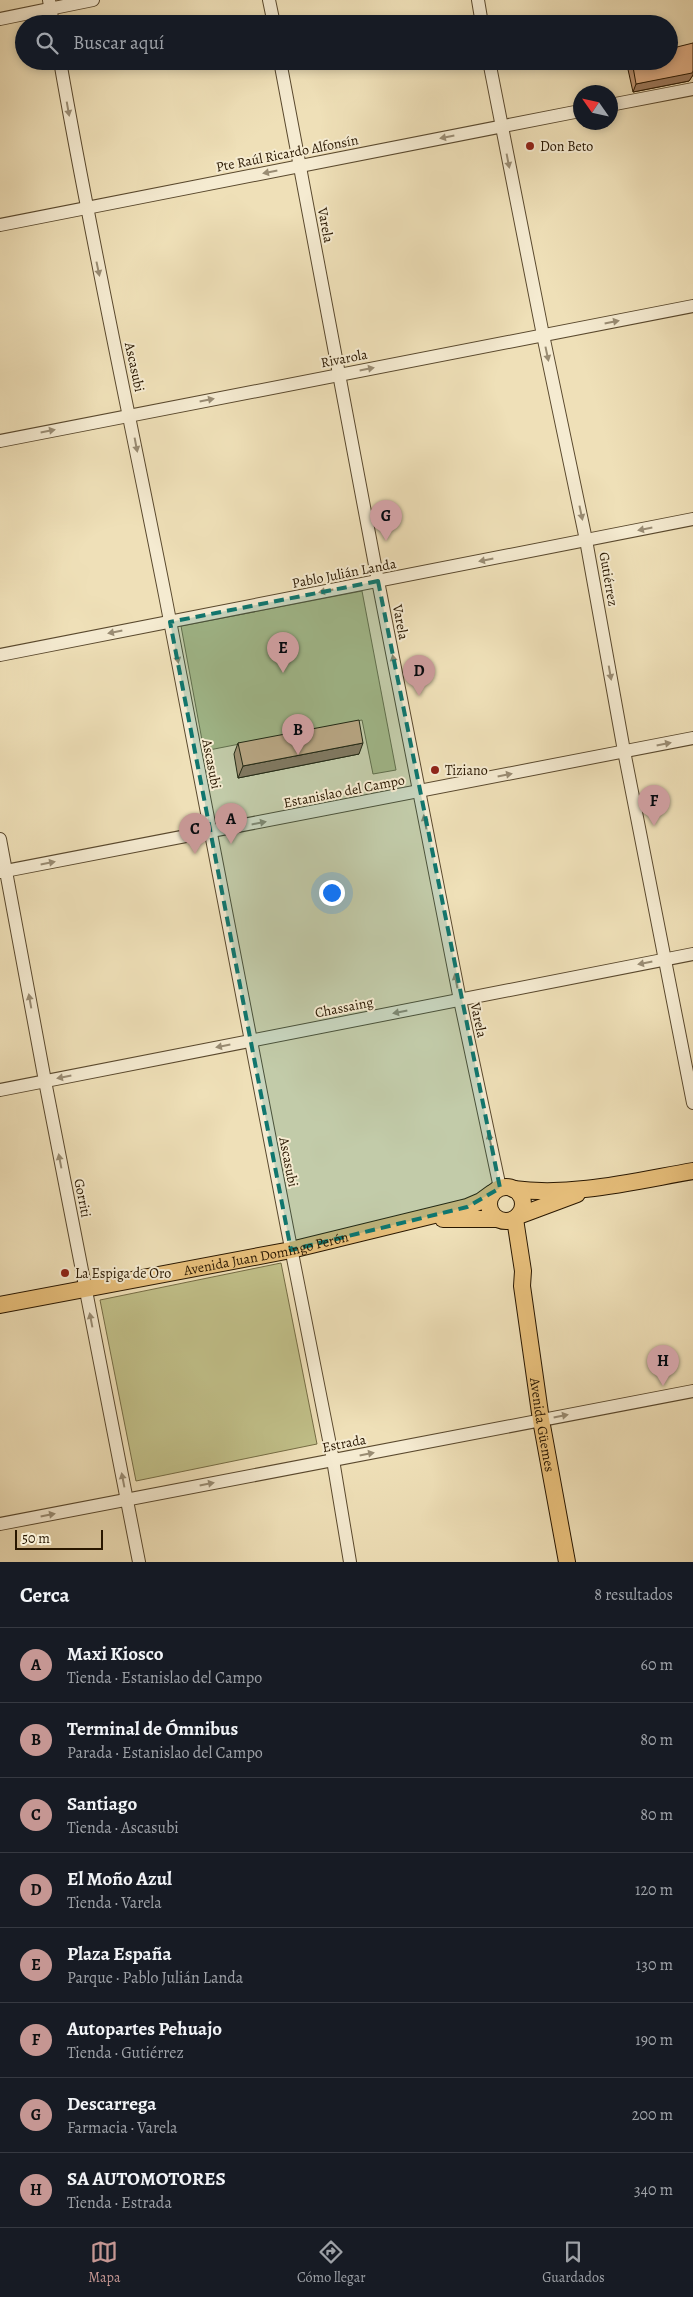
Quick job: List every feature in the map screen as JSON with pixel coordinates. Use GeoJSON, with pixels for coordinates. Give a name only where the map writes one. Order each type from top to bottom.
{"type":"FeatureCollection","features":[{"type":"Feature","properties":{"kind":"main road"},"geometry":{"type":"LineString","coordinates":[[600,1187],[534,1209],[510,1221],[498,1220],[489,1208],[490,1198],[502,1190],[533,1191],[600,1187],[693,1171]]}},
{"type":"Feature","properties":{"kind":"main road"},"geometry":{"type":"LineString","coordinates":[[502,1190],[522,1197],[523,1203],[517,1217]]}},
{"type":"Feature","properties":{"kind":"main road","name":"Avenida Juan Domingo Perón"},"geometry":{"type":"LineString","coordinates":[[0,1305],[291,1250],[413,1222],[467,1207],[502,1190]]}},
{"type":"Feature","properties":{"kind":"main road","name":"Avenida Güemes"},"geometry":{"type":"LineString","coordinates":[[517,1217],[523,1272],[522,1286],[541,1420],[567,1562]]}},
{"type":"Feature","properties":{"kind":"main road","name":"Avenida Juan Domingo Perón"},"geometry":{"type":"LineString","coordinates":[[413,1222],[446,1219],[498,1220]]}},
{"type":"Feature","properties":{"kind":"main road","name":"Avenida Güemes"},"geometry":{"type":"LineString","coordinates":[[498,1220],[505,1232],[516,1273],[522,1286]]}},
{"type":"Feature","properties":{"kind":"street"},"geometry":{"type":"LineString","coordinates":[[0,18],[49,4],[93,0]]}},
{"type":"Feature","properties":{"kind":"street"},"geometry":{"type":"LineString","coordinates":[[269,0],[272,15]]}},
{"type":"Feature","properties":{"kind":"street"},"geometry":{"type":"LineString","coordinates":[[478,0],[480,15]]}},
{"type":"Feature","properties":{"kind":"street","name":"Ascasubi"},"geometry":{"type":"LineString","coordinates":[[62,70],[85,208],[130,416],[332,1460],[350,1562]]}},
{"type":"Feature","properties":{"kind":"street","name":"Varela"},"geometry":{"type":"LineString","coordinates":[[282,70],[419,792],[460,1000],[502,1190]]}},
{"type":"Feature","properties":{"kind":"street","name":"Gutiérrez"},"geometry":{"type":"LineString","coordinates":[[491,70],[543,336],[586,540],[624,751],[693,1103]]}},
{"type":"Feature","properties":{"kind":"street"},"geometry":{"type":"LineString","coordinates":[[618,103],[693,89]]}},
{"type":"Feature","properties":{"kind":"street","name":"Pte Raúl Ricardo Alfonsín"},"geometry":{"type":"LineString","coordinates":[[0,225],[573,112]]}},
{"type":"Feature","properties":{"kind":"street","name":"Rivarola"},"geometry":{"type":"LineString","coordinates":[[0,441],[693,306]]}},
{"type":"Feature","properties":{"kind":"street","name":"Pablo Julián Landa"},"geometry":{"type":"LineString","coordinates":[[0,655],[693,519]]}},
{"type":"Feature","properties":{"kind":"street","name":"Estanislao del Campo"},"geometry":{"type":"LineString","coordinates":[[3,871],[693,738]]}},
{"type":"Feature","properties":{"kind":"street","name":"Gorriti"},"geometry":{"type":"LineString","coordinates":[[0,839],[3,871],[139,1562]]}},
{"type":"Feature","properties":{"kind":"street","name":"Chassaing"},"geometry":{"type":"LineString","coordinates":[[0,1090],[693,954]]}},
{"type":"Feature","properties":{"kind":"street","name":"Estrada"},"geometry":{"type":"LineString","coordinates":[[0,1524],[693,1391]]}},
{"type":"Feature","properties":{"kind":"highlighted area"},"geometry":{"type":"Polygon","coordinates":[[[378,581],[500,1188],[467,1207],[291,1250],[170,622],[378,581]]]}},
{"type":"Feature","properties":{"kind":"shaded area"},"geometry":{"type":"Polygon","coordinates":[[[362,591],[396,770],[373,774],[362,720],[204,751],[181,626],[362,591]]]}},
{"type":"Feature","properties":{"kind":"shaded area"},"geometry":{"type":"Polygon","coordinates":[[[281,1263],[317,1444],[136,1481],[100,1300],[281,1263]]]}},
{"type":"Feature","properties":{"kind":"building"},"geometry":{"type":"Polygon","coordinates":[[[693,43],[692,73],[636,84],[634,70],[678,70],[678,47],[693,43]]]}},
{"type":"Feature","properties":{"kind":"building"},"geometry":{"type":"Polygon","coordinates":[[[359,720],[363,743],[243,766],[238,743],[359,720]]]}},
{"type":"Feature","properties":{"kind":"place","name":"Don Beto"},"geometry":{"type":"Point","coordinates":[530,146]}},
{"type":"Feature","properties":{"kind":"place","name":"Descarrega"},"geometry":{"type":"Point","coordinates":[386,541]}},
{"type":"Feature","properties":{"kind":"place","name":"Plaza España"},"geometry":{"type":"Point","coordinates":[283,673]}},
{"type":"Feature","properties":{"kind":"place","name":"El Moño Azul"},"geometry":{"type":"Point","coordinates":[419,696]}},
{"type":"Feature","properties":{"kind":"place","name":"Terminal de Ómnibus"},"geometry":{"type":"Point","coordinates":[298,755]}},
{"type":"Feature","properties":{"kind":"place","name":"Tiziano"},"geometry":{"type":"Point","coordinates":[435,770]}},
{"type":"Feature","properties":{"kind":"place","name":"Autopartes Pehuajo"},"geometry":{"type":"Point","coordinates":[654,826]}},
{"type":"Feature","properties":{"kind":"place","name":"Maxi Kiosco"},"geometry":{"type":"Point","coordinates":[231,844]}},
{"type":"Feature","properties":{"kind":"place","name":"Santiago"},"geometry":{"type":"Point","coordinates":[195,854]}},
{"type":"Feature","properties":{"kind":"place","name":"La Espiga de Oro"},"geometry":{"type":"Point","coordinates":[65,1273]}},
{"type":"Feature","properties":{"kind":"place","name":"SA AUTOMOTORES"},"geometry":{"type":"Point","coordinates":[663,1386]}}]}
